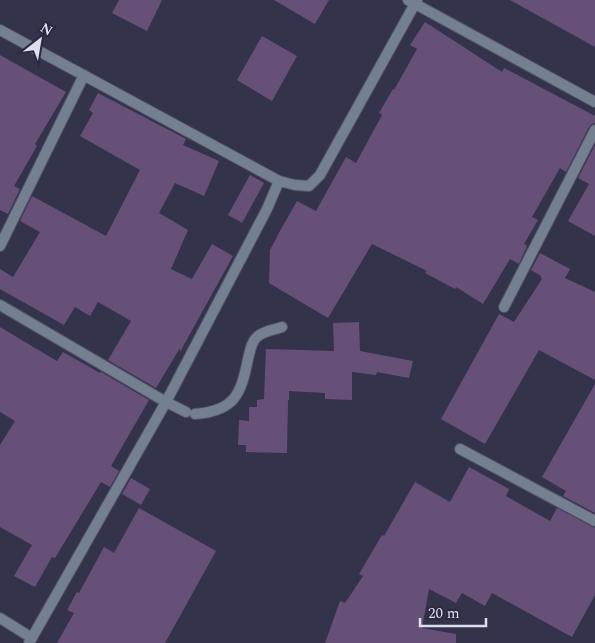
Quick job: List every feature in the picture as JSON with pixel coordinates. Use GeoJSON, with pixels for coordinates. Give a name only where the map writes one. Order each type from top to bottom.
{"type":"FeatureCollection","features":[{"type":"Feature","properties":{"kind":"street"},"geometry":{"type":"LineString","coordinates":[[0,30],[279,181],[295,185],[309,186],[320,174],[413,1],[595,102]]}},
{"type":"Feature","properties":{"kind":"street"},"geometry":{"type":"LineString","coordinates":[[0,246],[84,75]]}},
{"type":"Feature","properties":{"kind":"street"},"geometry":{"type":"LineString","coordinates":[[504,307],[595,130]]}},
{"type":"Feature","properties":{"kind":"street"},"geometry":{"type":"LineString","coordinates":[[0,618],[30,641],[166,402],[267,209],[279,181]]}},
{"type":"Feature","properties":{"kind":"street"},"geometry":{"type":"LineString","coordinates":[[0,304],[166,402],[190,413],[209,413],[226,406],[236,397],[243,383],[251,345],[257,337],[282,327]]}},
{"type":"Feature","properties":{"kind":"street"},"geometry":{"type":"LineString","coordinates":[[460,448],[595,521]]}},
{"type":"Feature","properties":{"kind":"building"},"geometry":{"type":"Polygon","coordinates":[[[119,0],[162,0],[147,31],[112,13],[119,0]]]}},
{"type":"Feature","properties":{"kind":"building"},"geometry":{"type":"Polygon","coordinates":[[[274,0],[329,0],[315,24],[274,0]]]}},
{"type":"Feature","properties":{"kind":"building"},"geometry":{"type":"Polygon","coordinates":[[[510,0],[595,0],[595,47],[510,0]]]}},
{"type":"Feature","properties":{"kind":"building"},"geometry":{"type":"Polygon","coordinates":[[[425,22],[502,72],[504,68],[595,116],[595,123],[589,127],[566,172],[560,168],[532,217],[538,220],[524,244],[527,246],[519,264],[510,259],[483,304],[456,287],[455,289],[425,273],[427,271],[372,244],[328,318],[269,283],[270,250],[297,201],[316,211],[346,157],[356,163],[382,115],[379,113],[417,49],[410,45],[425,22]]]}},
{"type":"Feature","properties":{"kind":"building"},"geometry":{"type":"Polygon","coordinates":[[[262,36],[297,56],[272,101],[237,80],[262,36]]]}},
{"type":"Feature","properties":{"kind":"building"},"geometry":{"type":"Polygon","coordinates":[[[0,55],[66,92],[35,144],[37,146],[14,186],[20,189],[8,214],[0,210],[0,55]]]}},
{"type":"Feature","properties":{"kind":"building"},"geometry":{"type":"Polygon","coordinates":[[[98,93],[186,139],[183,145],[219,161],[204,196],[175,183],[159,213],[188,230],[171,269],[192,279],[212,244],[233,256],[180,352],[180,348],[156,388],[108,360],[131,321],[98,302],[90,316],[75,307],[64,325],[0,289],[0,269],[13,277],[40,232],[20,221],[32,196],[106,236],[140,170],[80,136],[93,113],[89,110],[98,93]]]}},
{"type":"Feature","properties":{"kind":"building"},"geometry":{"type":"Polygon","coordinates":[[[595,145],[595,236],[568,221],[589,184],[578,178],[595,145]]]}},
{"type":"Feature","properties":{"kind":"building"},"geometry":{"type":"Polygon","coordinates":[[[250,175],[264,183],[242,223],[228,215],[250,175]]]}},
{"type":"Feature","properties":{"kind":"building"},"geometry":{"type":"Polygon","coordinates":[[[540,253],[570,269],[565,278],[595,292],[595,380],[539,350],[485,444],[441,419],[499,314],[514,322],[542,279],[541,276],[531,270],[540,253]]]}},
{"type":"Feature","properties":{"kind":"building"},"geometry":{"type":"Polygon","coordinates":[[[359,322],[360,351],[413,361],[409,378],[377,372],[376,375],[352,372],[352,400],[325,399],[325,393],[289,391],[287,453],[246,452],[246,445],[238,445],[239,420],[249,421],[249,407],[257,407],[257,400],[264,399],[266,349],[334,351],[333,323],[359,322]]]}},
{"type":"Feature","properties":{"kind":"building"},"geometry":{"type":"Polygon","coordinates":[[[0,327],[57,361],[63,352],[149,400],[111,466],[119,471],[110,487],[101,482],[55,558],[52,557],[35,587],[14,576],[32,545],[0,527],[0,445],[15,421],[0,412],[0,327]]]}},
{"type":"Feature","properties":{"kind":"building"},"geometry":{"type":"Polygon","coordinates":[[[595,384],[595,513],[563,496],[566,491],[542,477],[595,384]]]}},
{"type":"Feature","properties":{"kind":"building"},"geometry":{"type":"Polygon","coordinates":[[[469,467],[509,489],[506,496],[550,521],[557,508],[595,528],[595,595],[572,637],[492,593],[485,606],[462,593],[456,603],[429,589],[422,628],[456,634],[456,643],[325,643],[340,601],[345,603],[363,576],[359,574],[382,535],[384,536],[415,482],[450,502],[469,467]]]}},
{"type":"Feature","properties":{"kind":"building"},"geometry":{"type":"Polygon","coordinates":[[[131,478],[150,489],[141,505],[122,494],[131,478]]]}},
{"type":"Feature","properties":{"kind":"building"},"geometry":{"type":"Polygon","coordinates":[[[139,508],[216,551],[165,643],[57,643],[74,613],[67,610],[77,592],[79,593],[104,547],[114,553],[139,508]]]}}]}
